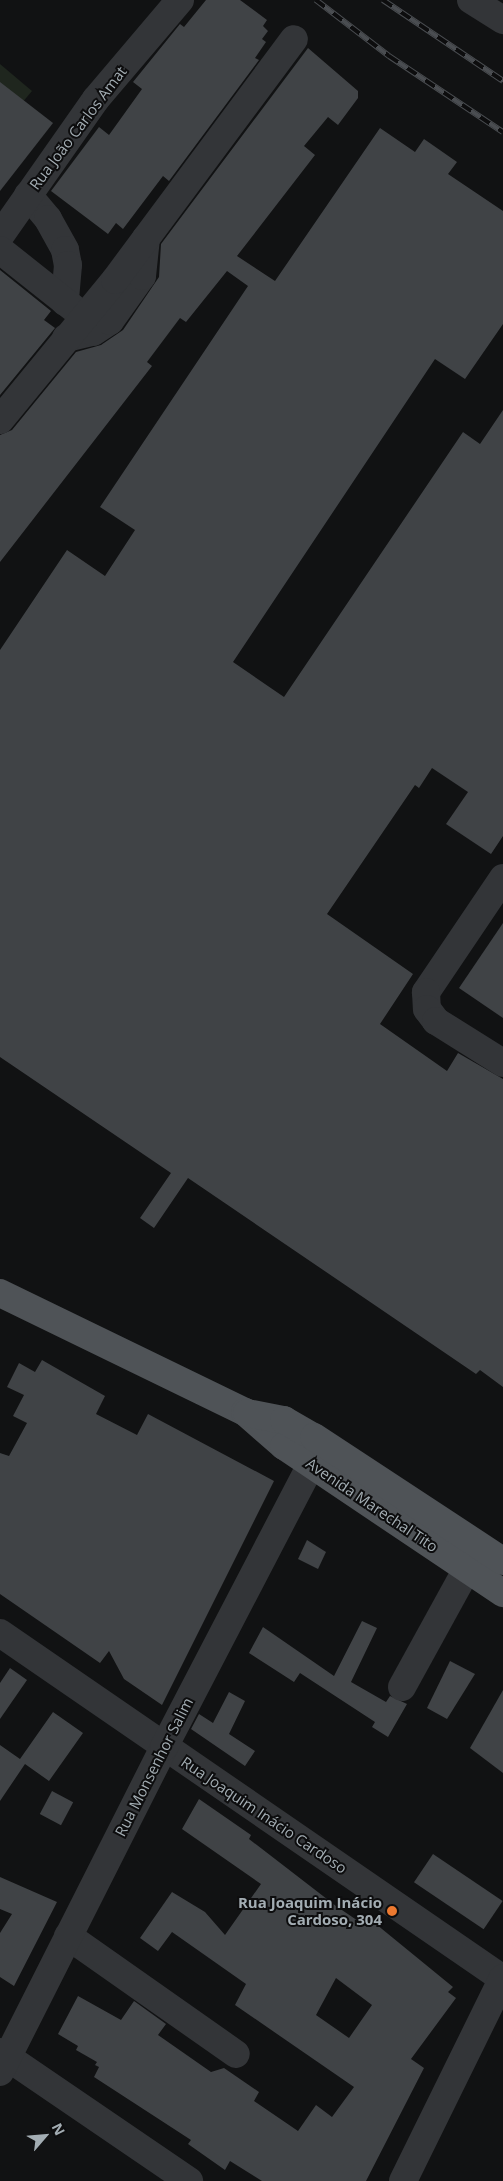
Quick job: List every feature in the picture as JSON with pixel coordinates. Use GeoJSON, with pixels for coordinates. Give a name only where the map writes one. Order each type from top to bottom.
{"type":"FeatureCollection","features":[{"type":"Feature","properties":{"kind":"main road","name":"Avenida Marechal Tito"},"geometry":{"type":"LineString","coordinates":[[0,1293],[245,1412],[311,1465],[503,1594]]}},
{"type":"Feature","properties":{"kind":"main road","name":"Avenida Marechal Tito"},"geometry":{"type":"LineString","coordinates":[[245,1412],[284,1420],[503,1561]]}},
{"type":"Feature","properties":{"kind":"main road"},"geometry":{"type":"LineString","coordinates":[[424,1541],[438,1518]]}},
{"type":"Feature","properties":{"kind":"street","name":"Rua João Carlos Amat"},"geometry":{"type":"LineString","coordinates":[[0,236],[96,100],[180,0]]}},
{"type":"Feature","properties":{"kind":"street"},"geometry":{"type":"LineString","coordinates":[[471,0],[503,20]]}},
{"type":"Feature","properties":{"kind":"street"},"geometry":{"type":"LineString","coordinates":[[75,309],[146,237],[294,39]]}},
{"type":"Feature","properties":{"kind":"street"},"geometry":{"type":"LineString","coordinates":[[0,420],[66,338],[75,309],[65,250],[48,218],[28,195]]}},
{"type":"Feature","properties":{"kind":"street"},"geometry":{"type":"LineString","coordinates":[[66,338],[93,332],[110,321],[142,276],[146,237]]}},
{"type":"Feature","properties":{"kind":"street"},"geometry":{"type":"LineString","coordinates":[[0,250],[75,309]]}},
{"type":"Feature","properties":{"kind":"street"},"geometry":{"type":"LineString","coordinates":[[503,878],[426,992],[427,1009],[436,1021],[503,1063]]}},
{"type":"Feature","properties":{"kind":"street","name":"Rua Monsenhor Salim"},"geometry":{"type":"LineString","coordinates":[[2,2060],[311,1465]]}},
{"type":"Feature","properties":{"kind":"street"},"geometry":{"type":"LineString","coordinates":[[402,1687],[467,1569]]}},
{"type":"Feature","properties":{"kind":"street","name":"Rua Joaquim Inácio Cardoso"},"geometry":{"type":"LineString","coordinates":[[0,1634],[503,1979]]}},
{"type":"Feature","properties":{"kind":"street"},"geometry":{"type":"LineString","coordinates":[[68,1936],[236,2054]]}},
{"type":"Feature","properties":{"kind":"street"},"geometry":{"type":"LineString","coordinates":[[403,2181],[503,1979]]}},
{"type":"Feature","properties":{"kind":"street"},"geometry":{"type":"LineString","coordinates":[[2,2060],[189,2181]]}},
{"type":"Feature","properties":{"kind":"shaded area"},"geometry":{"type":"Polygon","coordinates":[[[0,64],[32,91],[0,129],[0,64]]]}},
{"type":"Feature","properties":{"kind":"building"},"geometry":{"type":"Polygon","coordinates":[[[206,0],[240,0],[267,20],[263,26],[268,31],[262,39],[266,42],[255,58],[259,60],[169,181],[163,176],[123,229],[116,223],[108,234],[51,191],[99,127],[109,135],[142,89],[133,82],[180,24],[184,27],[206,0]]]}},
{"type":"Feature","properties":{"kind":"building"},"geometry":{"type":"Polygon","coordinates":[[[308,48],[358,91],[358,98],[338,125],[328,117],[304,146],[315,155],[237,256],[275,281],[380,128],[415,152],[424,139],[457,162],[448,174],[503,211],[503,324],[465,379],[435,359],[233,662],[284,697],[463,432],[480,444],[503,410],[503,836],[491,854],[446,824],[468,792],[432,768],[419,788],[415,785],[327,914],[413,974],[380,1024],[447,1071],[458,1053],[503,1079],[503,1387],[480,1370],[476,1374],[188,1178],[154,1228],[140,1218],[171,1173],[0,1057],[0,650],[67,550],[105,576],[135,530],[100,507],[248,286],[227,271],[186,322],[180,318],[147,362],[152,366],[0,562],[0,435],[12,430],[76,352],[101,345],[123,330],[159,277],[161,244],[308,48]]]}},
{"type":"Feature","properties":{"kind":"building"},"geometry":{"type":"Polygon","coordinates":[[[0,82],[53,123],[0,191],[0,82]]]}},
{"type":"Feature","properties":{"kind":"building"},"geometry":{"type":"Polygon","coordinates":[[[0,270],[51,311],[44,320],[55,328],[0,395],[0,270]]]}},
{"type":"Feature","properties":{"kind":"building"},"geometry":{"type":"Polygon","coordinates":[[[503,923],[503,1018],[459,988],[503,923]]]}},
{"type":"Feature","properties":{"kind":"building"},"geometry":{"type":"Polygon","coordinates":[[[42,1360],[105,1396],[96,1414],[137,1435],[148,1414],[274,1481],[162,1705],[124,1679],[109,1651],[100,1663],[0,1594],[0,1453],[9,1456],[27,1423],[13,1416],[24,1395],[7,1387],[19,1363],[35,1372],[42,1360]]]}},
{"type":"Feature","properties":{"kind":"building"},"geometry":{"type":"Polygon","coordinates":[[[307,1540],[326,1552],[318,1569],[298,1559],[307,1540]]]}},
{"type":"Feature","properties":{"kind":"building"},"geometry":{"type":"Polygon","coordinates":[[[362,1621],[377,1628],[351,1682],[386,1702],[390,1696],[407,1704],[388,1737],[372,1727],[375,1722],[300,1673],[294,1682],[249,1653],[263,1627],[334,1676],[362,1621]]]}},
{"type":"Feature","properties":{"kind":"building"},"geometry":{"type":"Polygon","coordinates":[[[450,1661],[475,1674],[447,1719],[427,1708],[450,1661]]]}},
{"type":"Feature","properties":{"kind":"building"},"geometry":{"type":"Polygon","coordinates":[[[10,1668],[27,1680],[0,1719],[0,1683],[10,1668]]]}},
{"type":"Feature","properties":{"kind":"building"},"geometry":{"type":"Polygon","coordinates":[[[503,1690],[503,1773],[470,1748],[503,1690]]]}},
{"type":"Feature","properties":{"kind":"building"},"geometry":{"type":"Polygon","coordinates":[[[229,1692],[245,1701],[229,1734],[255,1751],[245,1766],[191,1729],[199,1714],[213,1723],[229,1692]]]}},
{"type":"Feature","properties":{"kind":"building"},"geometry":{"type":"Polygon","coordinates":[[[53,1712],[83,1733],[49,1781],[25,1764],[0,1801],[0,1745],[20,1759],[53,1712]]]}},
{"type":"Feature","properties":{"kind":"building"},"geometry":{"type":"Polygon","coordinates":[[[52,1791],[73,1802],[61,1825],[40,1814],[52,1791]]]}},
{"type":"Feature","properties":{"kind":"building"},"geometry":{"type":"Polygon","coordinates":[[[199,1799],[251,1835],[249,1839],[336,1906],[367,1927],[371,1920],[453,1987],[448,1992],[456,1998],[411,2059],[424,2068],[366,2181],[262,2181],[230,2161],[225,2170],[188,2144],[191,2140],[94,2077],[99,2067],[95,2065],[97,2062],[76,2050],[78,2046],[58,2034],[78,1996],[121,2020],[134,2001],[166,2024],[158,2035],[211,2072],[224,2068],[259,2092],[254,2101],[298,2131],[316,2105],[332,2117],[354,2087],[235,2005],[246,1984],[172,1932],[158,1951],[140,1938],[172,1892],[205,1912],[225,1935],[261,1884],[182,1829],[199,1799]],[[336,1978],[316,2015],[349,2038],[372,2005],[336,1978]]]}},
{"type":"Feature","properties":{"kind":"building"},"geometry":{"type":"Polygon","coordinates":[[[433,1854],[503,1901],[484,1929],[414,1882],[433,1854]]]}},
{"type":"Feature","properties":{"kind":"building"},"geometry":{"type":"Polygon","coordinates":[[[0,1877],[57,1902],[14,1986],[0,1977],[0,1933],[12,1914],[0,1909],[0,1877]]]}},
{"type":"Feature","properties":{"kind":"railway"},"geometry":{"type":"LineString","coordinates":[[316,0],[389,56],[503,132]]}},
{"type":"Feature","properties":{"kind":"railway"},"geometry":{"type":"LineString","coordinates":[[383,0],[503,81]]}},
{"type":"Feature","properties":{"kind":"place","name":"Rua Joaquim Inácio Cardoso, 304"},"geometry":{"type":"Point","coordinates":[392,1911]}}]}
